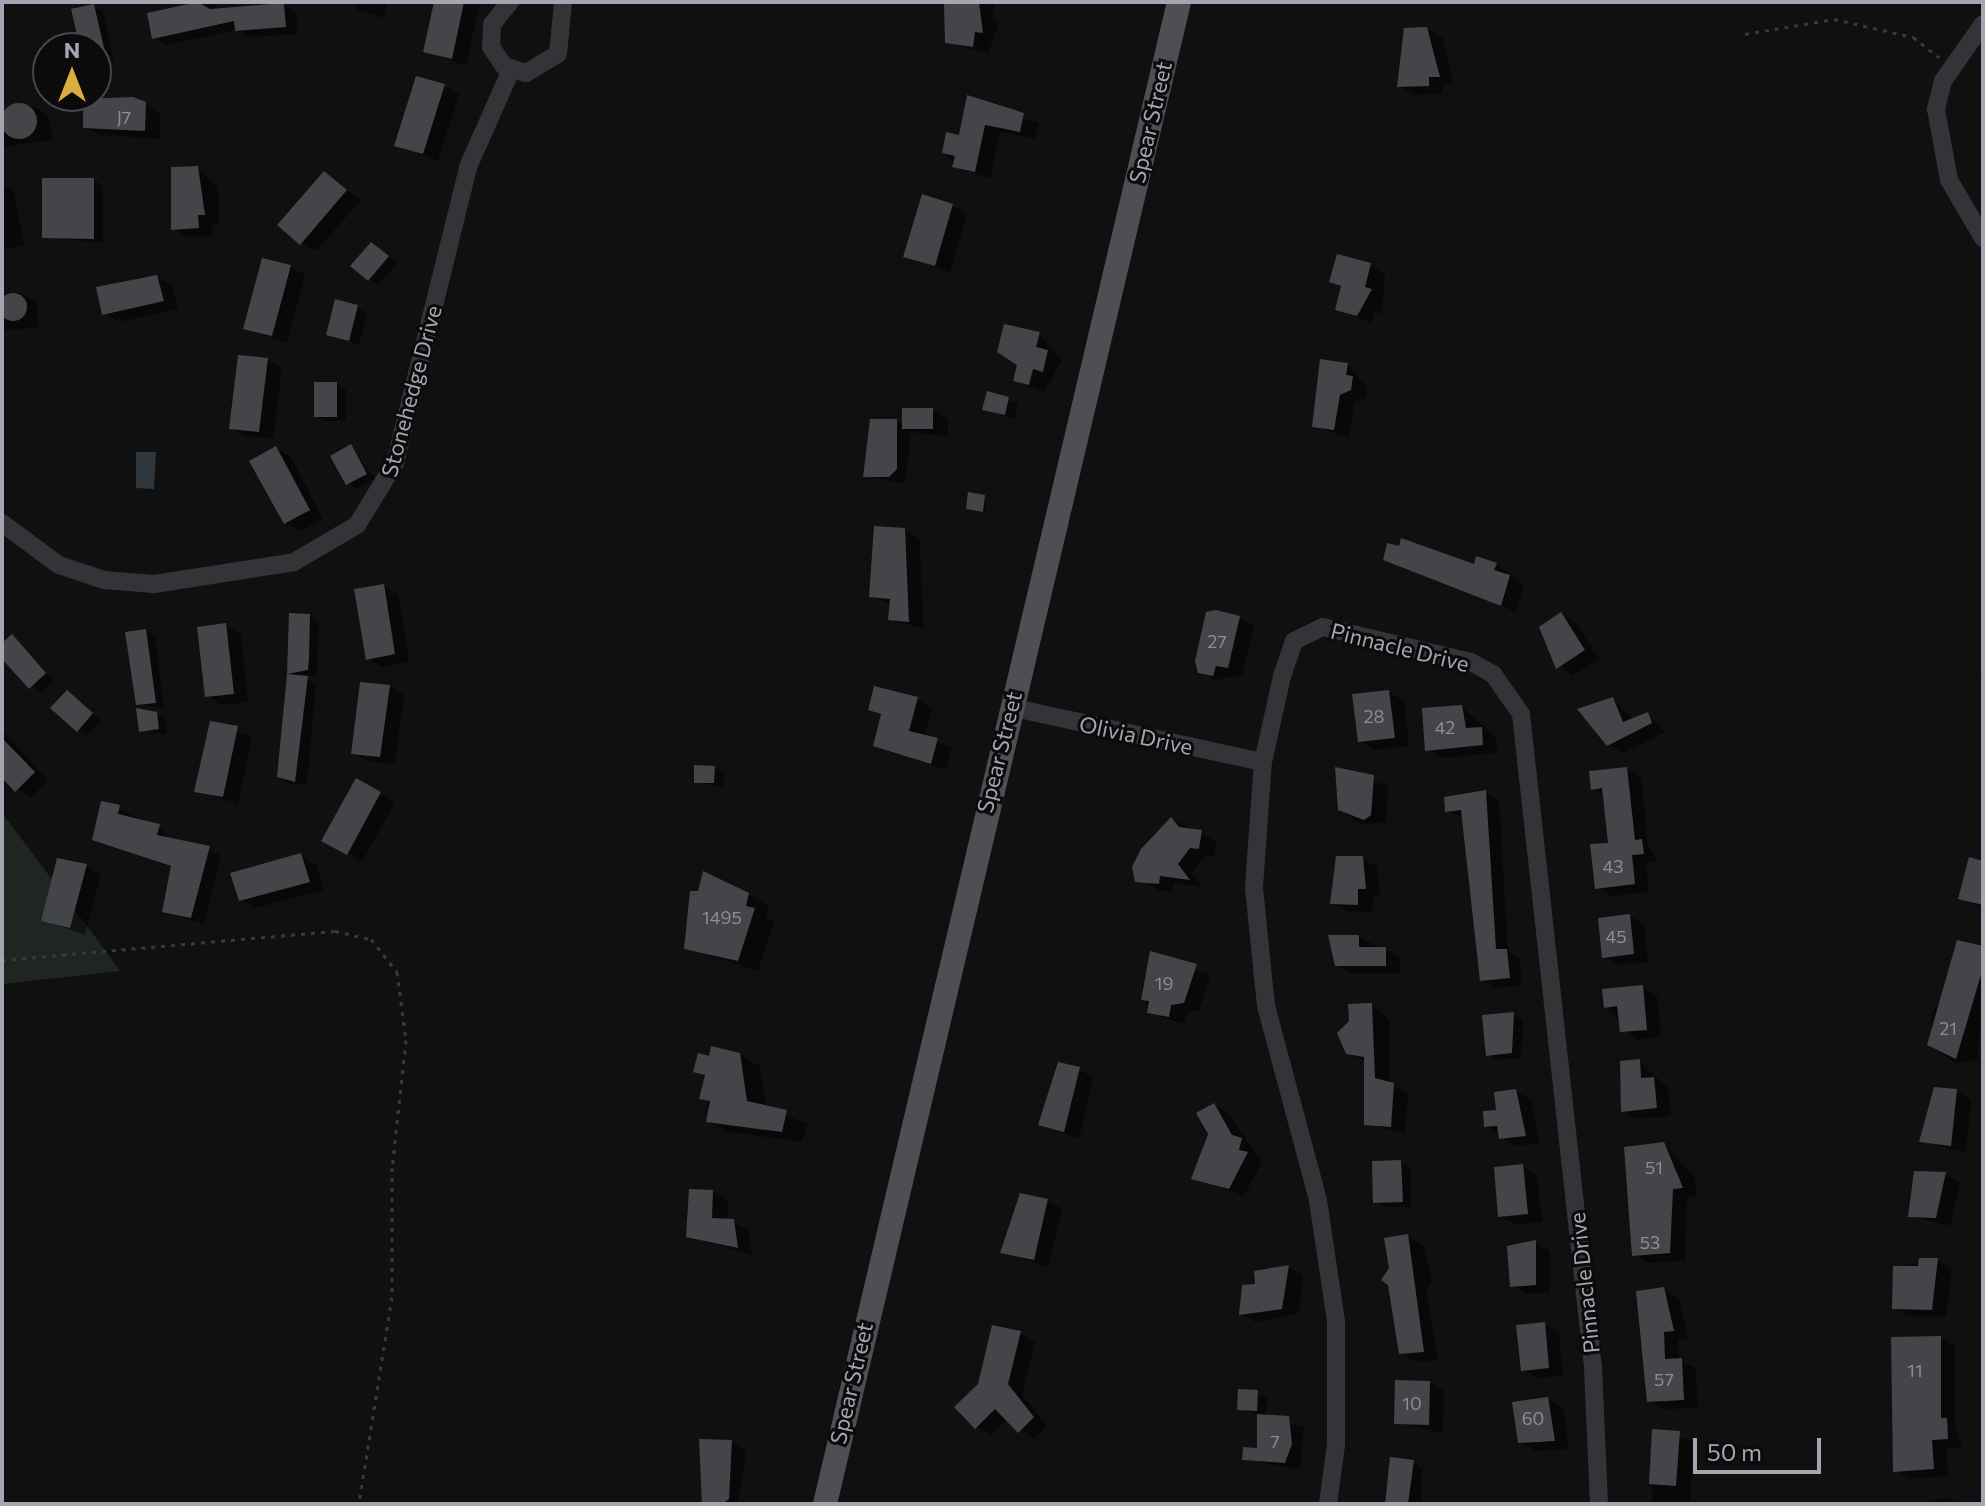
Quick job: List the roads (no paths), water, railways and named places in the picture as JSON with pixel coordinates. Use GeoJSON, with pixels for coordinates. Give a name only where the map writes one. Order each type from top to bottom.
{"type":"FeatureCollection","features":[{"type":"Feature","properties":{"kind":"main road","name":"Spear Street"},"geometry":{"type":"LineString","coordinates":[[825,1504],[1010,707],[1179,2]]}},
{"type":"Feature","properties":{"kind":"street"},"geometry":{"type":"LineString","coordinates":[[510,2],[495,17],[490,39],[511,70],[534,72],[554,61],[563,39],[563,2]]}},
{"type":"Feature","properties":{"kind":"street"},"geometry":{"type":"LineString","coordinates":[[1983,24],[1952,66],[1936,109],[1941,155],[1959,204],[1983,238]]}},
{"type":"Feature","properties":{"kind":"street","name":"Stonehedge Drive"},"geometry":{"type":"LineString","coordinates":[[2,523],[59,565],[104,580],[154,584],[294,562],[357,525],[395,463],[468,167],[511,70]]}},
{"type":"Feature","properties":{"kind":"street","name":"Pinnacle Drive"},"geometry":{"type":"LineString","coordinates":[[1328,1504],[1338,1419],[1336,1321],[1318,1200],[1257,949],[1263,762],[1286,664],[1294,641],[1308,631],[1339,628],[1471,662],[1511,692],[1530,782],[1593,1367],[1599,1504]]}},
{"type":"Feature","properties":{"kind":"street","name":"Olivia Drive"},"geometry":{"type":"LineString","coordinates":[[1010,707],[1263,762]]}}]}
